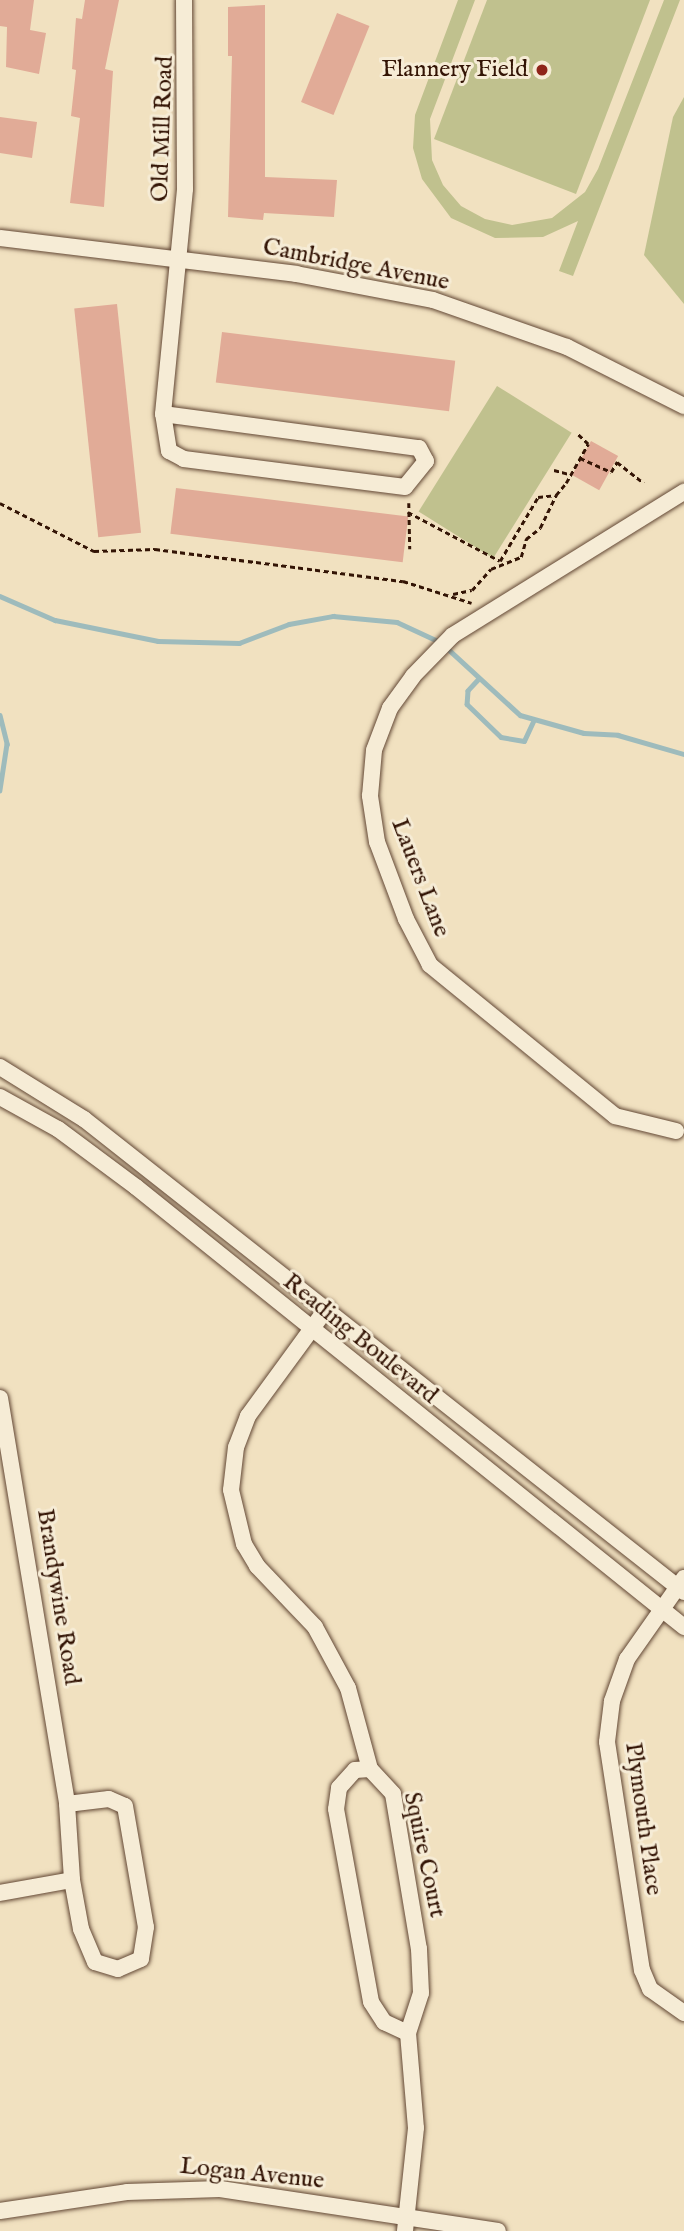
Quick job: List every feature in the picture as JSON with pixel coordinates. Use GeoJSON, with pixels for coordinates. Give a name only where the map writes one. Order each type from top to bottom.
{"type":"FeatureCollection","features":[{"type":"Feature","properties":{"kind":"street","name":"Old Mill Road"},"geometry":{"type":"LineString","coordinates":[[184,0],[188,113],[180,260],[163,414],[169,451],[184,460],[405,487]]}},
{"type":"Feature","properties":{"kind":"street","name":"Cambridge Avenue"},"geometry":{"type":"LineString","coordinates":[[0,238],[375,286],[433,300],[567,347],[684,406]]}},
{"type":"Feature","properties":{"kind":"street"},"geometry":{"type":"LineString","coordinates":[[163,414],[419,448],[426,461],[405,487]]}},
{"type":"Feature","properties":{"kind":"street","name":"Lauers Lane"},"geometry":{"type":"LineString","coordinates":[[676,1131],[615,1116],[462,996],[430,965],[406,919],[377,842],[370,787],[378,732],[400,694],[425,662],[453,635],[684,492]]}},
{"type":"Feature","properties":{"kind":"street","name":"Reading Boulevard"},"geometry":{"type":"LineString","coordinates":[[0,1067],[84,1119],[682,1585]]}},
{"type":"Feature","properties":{"kind":"street","name":"Reading Boulevard"},"geometry":{"type":"LineString","coordinates":[[0,1097],[97,1157],[684,1627]]}},
{"type":"Feature","properties":{"kind":"street","name":"Squire Court"},"geometry":{"type":"LineString","coordinates":[[327,1308],[248,1416],[236,1447],[231,1490],[240,1534],[257,1566],[315,1627],[337,1663],[370,1769],[393,1794],[419,1949],[421,1993],[408,2033],[416,2128],[406,2224]]}},
{"type":"Feature","properties":{"kind":"street","name":"Brandywine Road"},"geometry":{"type":"LineString","coordinates":[[0,1398],[68,1804],[72,1880],[81,1929],[95,1962],[118,1969],[141,1959],[146,1927],[125,1806],[108,1798],[68,1804]]}},
{"type":"Feature","properties":{"kind":"street","name":"Plymouth Place"},"geometry":{"type":"LineString","coordinates":[[682,1585],[661,1609],[620,1675],[607,1742],[642,1970],[650,1989],[684,2013]]}},
{"type":"Feature","properties":{"kind":"street"},"geometry":{"type":"LineString","coordinates":[[370,1769],[355,1770],[339,1788],[336,1810],[371,2002],[384,2021],[408,2033]]}},
{"type":"Feature","properties":{"kind":"street"},"geometry":{"type":"LineString","coordinates":[[0,1893],[72,1880]]}},
{"type":"Feature","properties":{"kind":"street","name":"Logan Avenue"},"geometry":{"type":"LineString","coordinates":[[0,2211],[177,2188],[250,2192],[406,2224],[498,2231]]}},
{"type":"Feature","properties":{"kind":"path"},"geometry":{"type":"LineString","coordinates":[[453,594],[472,590],[491,569],[521,557],[526,539],[540,528],[556,495],[587,444],[576,433]]}},
{"type":"Feature","properties":{"kind":"path"},"geometry":{"type":"LineString","coordinates":[[579,457],[611,472],[617,462],[644,483]]}},
{"type":"Feature","properties":{"kind":"path"},"geometry":{"type":"LineString","coordinates":[[554,470],[569,474]]}},
{"type":"Feature","properties":{"kind":"path"},"geometry":{"type":"LineString","coordinates":[[405,487],[410,549]]}},
{"type":"Feature","properties":{"kind":"path"},"geometry":{"type":"LineString","coordinates":[[408,512],[500,561],[538,498],[556,495]]}},
{"type":"Feature","properties":{"kind":"path"},"geometry":{"type":"LineString","coordinates":[[0,503],[94,551],[155,550],[402,581],[453,594],[492,610]]}},
{"type":"Feature","properties":{"kind":"green space"},"geometry":{"type":"Polygon","coordinates":[[[458,0],[475,0],[430,119],[432,160],[443,185],[461,206],[485,219],[512,225],[552,218],[585,192],[598,169],[664,0],[680,0],[573,276],[559,271],[578,221],[543,237],[495,238],[451,218],[422,179],[413,148],[415,115],[458,0]]]}},
{"type":"Feature","properties":{"kind":"green space","name":"Flannery Field"},"geometry":{"type":"Polygon","coordinates":[[[487,0],[650,0],[576,194],[434,139],[487,0]]]}},
{"type":"Feature","properties":{"kind":"green space"},"geometry":{"type":"Polygon","coordinates":[[[684,97],[684,304],[644,255],[673,117],[684,97]]]}},
{"type":"Feature","properties":{"kind":"green space"},"geometry":{"type":"Polygon","coordinates":[[[497,386],[572,433],[493,558],[419,512],[497,386]]]}},
{"type":"Feature","properties":{"kind":"building"},"geometry":{"type":"Polygon","coordinates":[[[0,0],[34,0],[30,30],[46,33],[39,74],[6,67],[7,27],[0,26],[0,0]]]}},
{"type":"Feature","properties":{"kind":"building"},"geometry":{"type":"Polygon","coordinates":[[[85,0],[119,0],[105,69],[113,71],[104,207],[70,203],[80,118],[71,116],[76,70],[72,69],[76,18],[82,19],[85,0]]]}},
{"type":"Feature","properties":{"kind":"building"},"geometry":{"type":"Polygon","coordinates":[[[265,5],[265,177],[337,180],[334,217],[264,213],[263,220],[228,217],[232,56],[228,56],[228,7],[265,5]]]}},
{"type":"Feature","properties":{"kind":"building"},"geometry":{"type":"Polygon","coordinates":[[[337,13],[369,26],[333,115],[301,102],[337,13]]]}},
{"type":"Feature","properties":{"kind":"building"},"geometry":{"type":"Polygon","coordinates":[[[0,117],[37,122],[32,158],[0,153],[0,117]]]}},
{"type":"Feature","properties":{"kind":"building"},"geometry":{"type":"Polygon","coordinates":[[[117,304],[141,533],[98,537],[74,308],[117,304]]]}},
{"type":"Feature","properties":{"kind":"building"},"geometry":{"type":"Polygon","coordinates":[[[222,332],[455,361],[449,411],[216,383],[222,332]]]}},
{"type":"Feature","properties":{"kind":"building"},"geometry":{"type":"Polygon","coordinates":[[[591,441],[618,456],[599,490],[572,475],[591,441]]]}},
{"type":"Feature","properties":{"kind":"building"},"geometry":{"type":"Polygon","coordinates":[[[176,488],[408,517],[403,562],[170,534],[176,488]]]}},
{"type":"Feature","properties":{"kind":"waterway"},"geometry":{"type":"LineString","coordinates":[[0,596],[55,620],[158,641],[239,643],[289,624],[333,616],[397,622],[440,642]]}},
{"type":"Feature","properties":{"kind":"waterway"},"geometry":{"type":"LineString","coordinates":[[447,648],[520,715],[584,733],[618,735],[684,754]]}},
{"type":"Feature","properties":{"kind":"waterway"},"geometry":{"type":"LineString","coordinates":[[479,679],[468,691],[467,704],[501,737],[524,741],[534,720]]}},
{"type":"Feature","properties":{"kind":"waterway"},"geometry":{"type":"LineString","coordinates":[[0,715],[7,744],[0,790]]}},
{"type":"Feature","properties":{"kind":"place","name":"Flannery Field"},"geometry":{"type":"Point","coordinates":[542,70]}}]}
